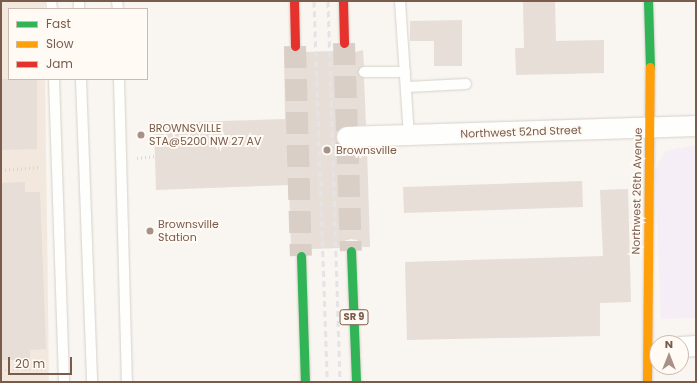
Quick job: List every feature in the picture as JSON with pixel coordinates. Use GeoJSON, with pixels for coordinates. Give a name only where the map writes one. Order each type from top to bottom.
{"type":"FeatureCollection","features":[{"type":"Feature","properties":{"kind":"street"},"geometry":{"type":"LineString","coordinates":[[294,1],[295,46]]}},
{"type":"Feature","properties":{"kind":"street"},"geometry":{"type":"LineString","coordinates":[[343,1],[344,43]]}},
{"type":"Feature","properties":{"kind":"street","name":"Northwest 26th Avenue"},"geometry":{"type":"LineString","coordinates":[[648,1],[651,128],[651,335]]}},
{"type":"Feature","properties":{"kind":"street","name":"Northwest 52nd Street"},"geometry":{"type":"LineString","coordinates":[[347,137],[696,126]]}},
{"type":"Feature","properties":{"kind":"street","name":"SR 9"},"geometry":{"type":"LineString","coordinates":[[351,251],[356,382]]}},
{"type":"Feature","properties":{"kind":"street"},"geometry":{"type":"LineString","coordinates":[[301,256],[305,382]]}},
{"type":"Feature","properties":{"kind":"street","name":"Northwest 26th Avenue"},"geometry":{"type":"LineString","coordinates":[[647,382],[649,366]]}},
{"type":"Feature","properties":{"kind":"lane"},"geometry":{"type":"LineString","coordinates":[[400,1],[407,87],[409,136]]}},
{"type":"Feature","properties":{"kind":"lane"},"geometry":{"type":"LineString","coordinates":[[364,72],[405,72]]}},
{"type":"Feature","properties":{"kind":"lane"},"geometry":{"type":"LineString","coordinates":[[54,80],[64,382]]}},
{"type":"Feature","properties":{"kind":"lane"},"geometry":{"type":"LineString","coordinates":[[81,80],[92,382]]}},
{"type":"Feature","properties":{"kind":"lane"},"geometry":{"type":"LineString","coordinates":[[120,80],[127,382]]}},
{"type":"Feature","properties":{"kind":"lane"},"geometry":{"type":"LineString","coordinates":[[407,87],[466,84]]}},
{"type":"Feature","properties":{"kind":"path"},"geometry":{"type":"LineString","coordinates":[[1,370],[64,370]]}},
{"type":"Feature","properties":{"kind":"shaded area"},"geometry":{"type":"Polygon","coordinates":[[[1,1],[44,1],[44,8],[8,8],[8,80],[45,80],[49,382],[1,382],[1,1]]]}},
{"type":"Feature","properties":{"kind":"shaded area"},"geometry":{"type":"Polygon","coordinates":[[[696,145],[696,318],[661,319],[655,170],[665,151],[696,145]]]}},
{"type":"Feature","properties":{"kind":"building"},"geometry":{"type":"Polygon","coordinates":[[[523,1],[555,1],[556,41],[604,40],[604,73],[516,75],[515,48],[524,48],[523,1]]]}},
{"type":"Feature","properties":{"kind":"building"},"geometry":{"type":"Polygon","coordinates":[[[462,20],[462,66],[434,66],[434,41],[410,41],[410,21],[462,20]]]}},
{"type":"Feature","properties":{"kind":"building"},"geometry":{"type":"Polygon","coordinates":[[[363,50],[364,66],[358,72],[364,78],[366,125],[341,127],[336,137],[342,147],[367,148],[370,247],[363,247],[357,240],[351,239],[344,241],[339,248],[311,249],[301,244],[291,249],[289,185],[156,190],[154,123],[285,119],[284,53],[296,58],[306,52],[335,51],[345,55],[363,50]]]}},
{"type":"Feature","properties":{"kind":"building"},"geometry":{"type":"Polygon","coordinates":[[[1,79],[37,80],[37,149],[1,150],[1,79]]]}},
{"type":"Feature","properties":{"kind":"building"},"geometry":{"type":"Polygon","coordinates":[[[582,181],[583,207],[404,213],[403,187],[582,181]]]}},
{"type":"Feature","properties":{"kind":"building"},"geometry":{"type":"Polygon","coordinates":[[[25,182],[25,192],[40,192],[46,349],[30,350],[30,360],[1,360],[1,183],[25,182]]]}},
{"type":"Feature","properties":{"kind":"building"},"geometry":{"type":"Polygon","coordinates":[[[628,189],[631,302],[600,303],[600,336],[407,340],[405,262],[603,256],[600,190],[628,189]]]}},
{"type":"Feature","properties":{"kind":"tunnel"},"geometry":{"type":"LineString","coordinates":[[344,43],[351,251]]}},
{"type":"Feature","properties":{"kind":"tunnel"},"geometry":{"type":"LineString","coordinates":[[295,46],[301,256]]}},
{"type":"Feature","properties":{"kind":"railway"},"geometry":{"type":"LineString","coordinates":[[314,1],[327,382]]}},
{"type":"Feature","properties":{"kind":"railway"},"geometry":{"type":"LineString","coordinates":[[328,1],[340,382]]}},
{"type":"Feature","properties":{"kind":"traffic: fast"},"geometry":{"type":"LineString","coordinates":[[648,1],[650,67]]}},
{"type":"Feature","properties":{"kind":"traffic: fast"},"geometry":{"type":"LineString","coordinates":[[351,251],[356,382]]}},
{"type":"Feature","properties":{"kind":"traffic: fast"},"geometry":{"type":"LineString","coordinates":[[301,256],[305,382]]}},
{"type":"Feature","properties":{"kind":"traffic: slow"},"geometry":{"type":"LineString","coordinates":[[647,382],[650,67]]}},
{"type":"Feature","properties":{"kind":"traffic: jam"},"geometry":{"type":"LineString","coordinates":[[294,1],[295,46]]}},
{"type":"Feature","properties":{"kind":"traffic: jam"},"geometry":{"type":"LineString","coordinates":[[343,1],[344,43]]}},
{"type":"Feature","properties":{"kind":"place","name":"BROWNSVILLE STA@5200 NW 27 AV"},"geometry":{"type":"Point","coordinates":[141,135]}},
{"type":"Feature","properties":{"kind":"place","name":"Brownsville"},"geometry":{"type":"Point","coordinates":[327,150]}},
{"type":"Feature","properties":{"kind":"place","name":"Brownsville Station"},"geometry":{"type":"Point","coordinates":[150,231]}}]}
